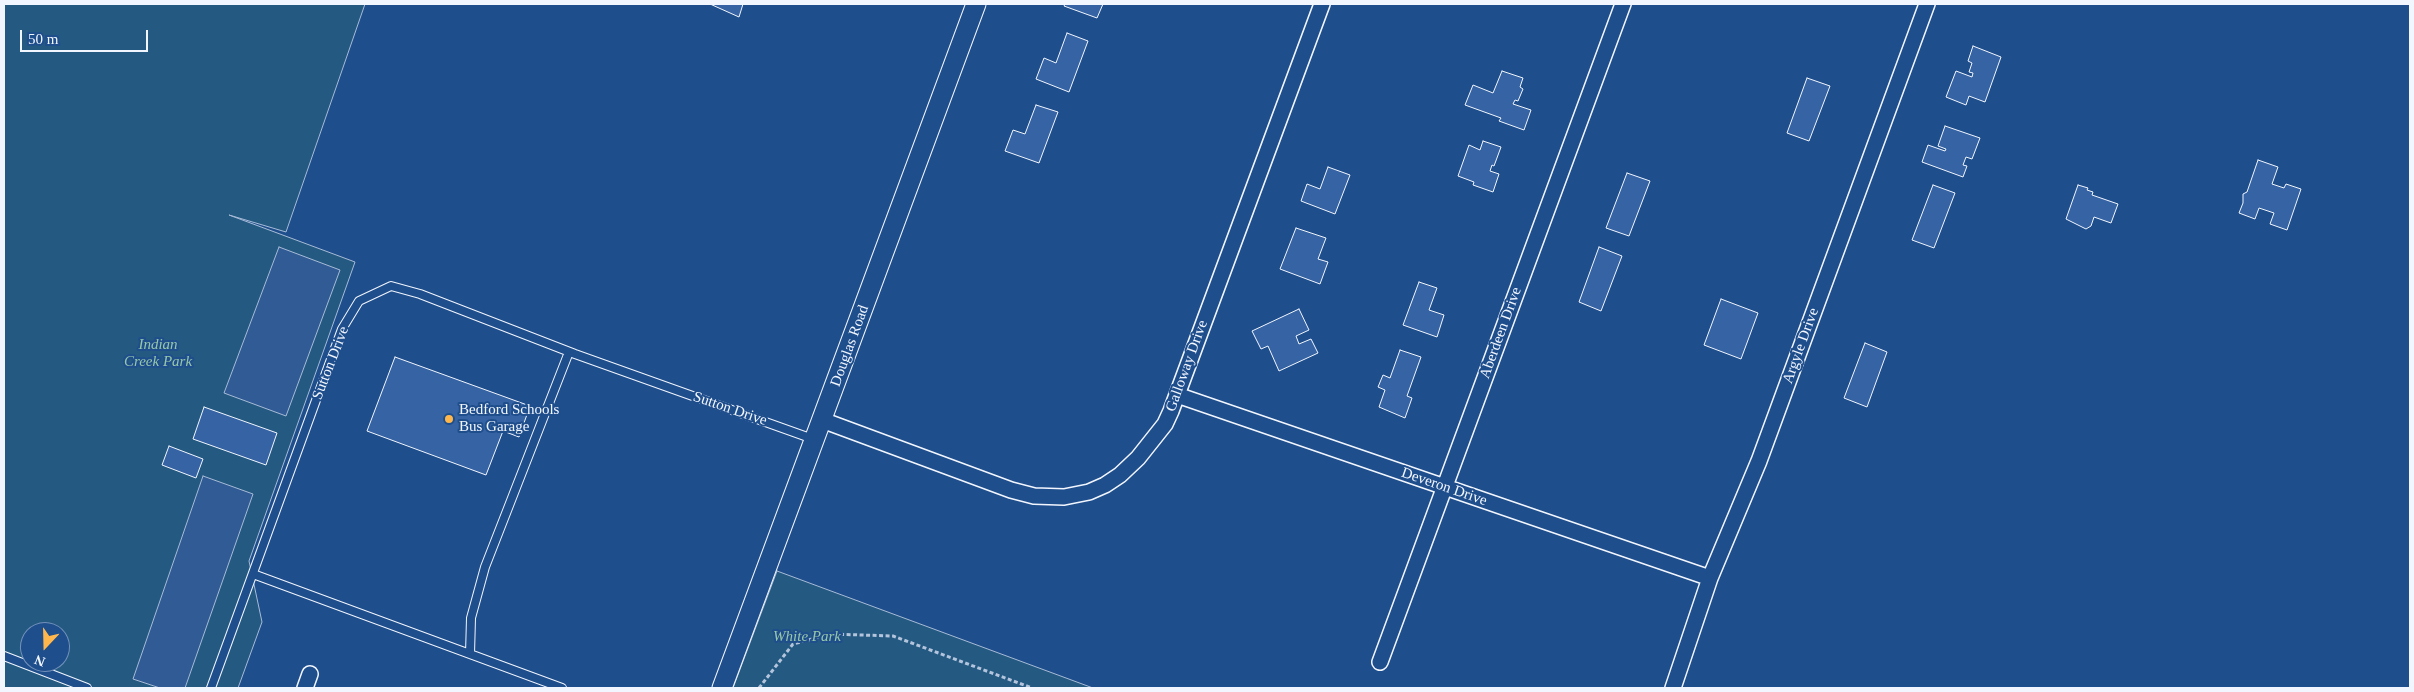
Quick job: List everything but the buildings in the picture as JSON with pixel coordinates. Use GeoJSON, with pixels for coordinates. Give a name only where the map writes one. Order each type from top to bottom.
{"type":"FeatureCollection","features":[{"type":"Feature","properties":{"kind":"street","name":"Douglas Road"},"geometry":{"type":"LineString","coordinates":[[722,688],[976,4]]}},
{"type":"Feature","properties":{"kind":"street","name":"Galloway Drive"},"geometry":{"type":"LineString","coordinates":[[822,420],[1011,490],[1034,496],[1064,496],[1088,492],[1105,486],[1120,475],[1138,458],[1165,424],[1322,4]]}},
{"type":"Feature","properties":{"kind":"street","name":"Aberdeen Drive"},"geometry":{"type":"LineString","coordinates":[[1380,662],[1623,4]]}},
{"type":"Feature","properties":{"kind":"street","name":"Argyle Drive"},"geometry":{"type":"LineString","coordinates":[[1673,688],[1710,578],[1759,461],[1927,4]]}},
{"type":"Feature","properties":{"kind":"street","name":"Deveron Drive"},"geometry":{"type":"LineString","coordinates":[[1177,395],[1710,578]]}},
{"type":"Feature","properties":{"kind":"lane","name":"Sutton Drive"},"geometry":{"type":"LineString","coordinates":[[211,688],[342,328],[359,301],[391,286],[420,294],[569,352],[815,439]]}},
{"type":"Feature","properties":{"kind":"lane"},"geometry":{"type":"LineString","coordinates":[[470,654],[471,618],[485,566],[569,352]]}},
{"type":"Feature","properties":{"kind":"lane"},"geometry":{"type":"LineString","coordinates":[[253,574],[562,688]]}},
{"type":"Feature","properties":{"kind":"lane"},"geometry":{"type":"LineString","coordinates":[[4,656],[88,688]]}},
{"type":"Feature","properties":{"kind":"path"},"geometry":{"type":"LineString","coordinates":[[759,688],[793,644],[831,634],[893,636],[1032,688]]}},
{"type":"Feature","properties":{"kind":"green space","name":"Indian Creek Park"},"geometry":{"type":"Polygon","coordinates":[[[4,4],[365,4],[286,232],[229,215],[355,262],[249,561],[262,622],[238,688],[4,688],[4,4]]]}},
{"type":"Feature","properties":{"kind":"green space","name":"White Park"},"geometry":{"type":"Polygon","coordinates":[[[777,571],[1093,688],[733,688],[777,571]]]}},
{"type":"Feature","properties":{"kind":"shaded area"},"geometry":{"type":"Polygon","coordinates":[[[279,247],[340,270],[286,416],[224,393],[279,247]]]}},
{"type":"Feature","properties":{"kind":"shaded area"},"geometry":{"type":"Polygon","coordinates":[[[203,476],[253,494],[185,688],[160,688],[133,679],[203,476]]]}},
{"type":"Feature","properties":{"kind":"place","name":"Bedford Schools Bus Garage"},"geometry":{"type":"Point","coordinates":[449,419]}}]}
